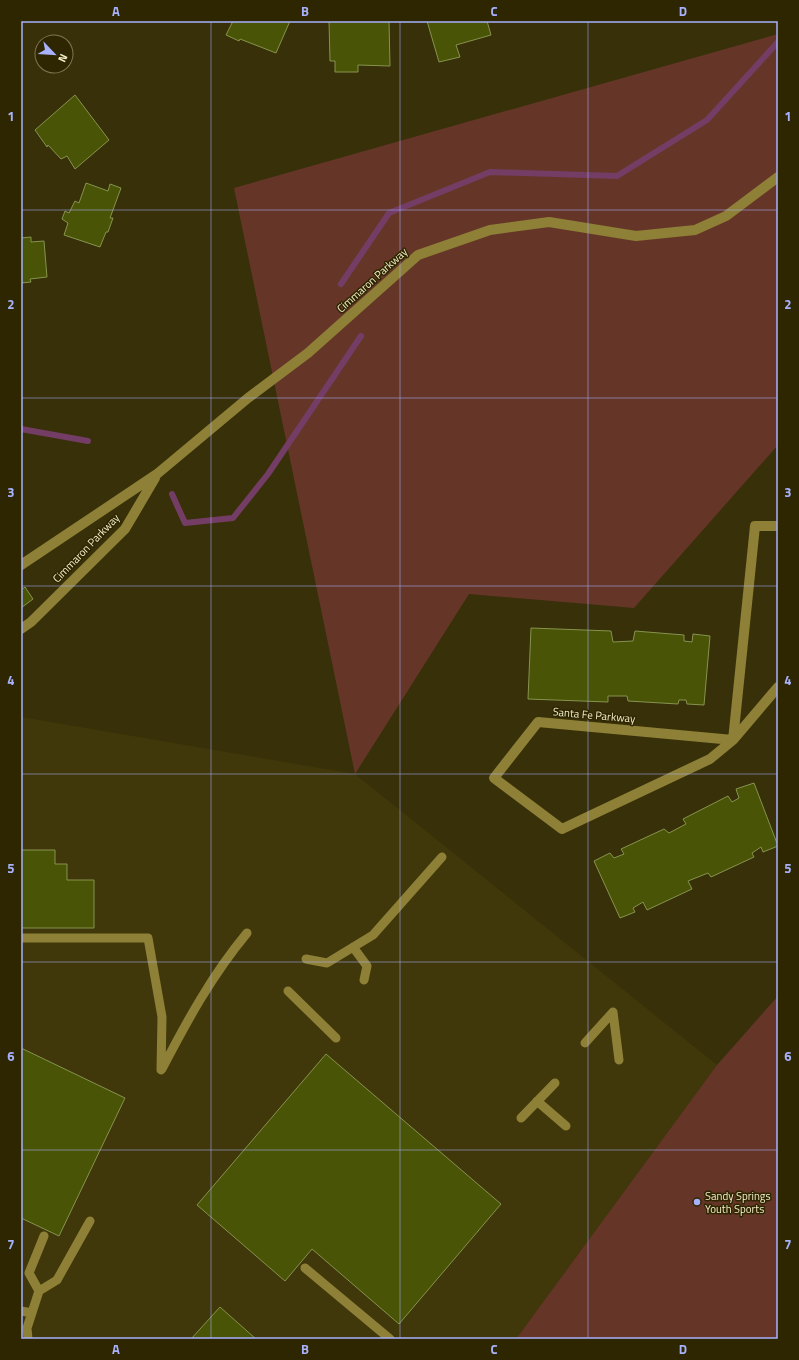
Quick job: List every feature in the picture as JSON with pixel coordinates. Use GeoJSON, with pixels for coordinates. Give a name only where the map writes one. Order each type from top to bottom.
{"type":"FeatureCollection","features":[{"type":"Feature","properties":{"kind":"street","name":"Cimmaron Parkway"},"geometry":{"type":"LineString","coordinates":[[21,565],[157,474],[248,398],[308,353],[418,256],[490,230],[549,222],[636,236],[694,230],[726,216],[778,177]]}},
{"type":"Feature","properties":{"kind":"street","name":"Cimmaron Parkway"},"geometry":{"type":"LineString","coordinates":[[21,629],[31,622],[125,529],[157,474]]}},
{"type":"Feature","properties":{"kind":"street"},"geometry":{"type":"LineString","coordinates":[[733,740],[755,526],[778,526]]}},
{"type":"Feature","properties":{"kind":"street","name":"Santa Fe Parkway"},"geometry":{"type":"LineString","coordinates":[[733,740],[538,722],[494,778],[562,829],[710,759],[733,740],[778,687]]}},
{"type":"Feature","properties":{"kind":"lane"},"geometry":{"type":"LineString","coordinates":[[306,959],[327,963],[373,935],[442,857]]}},
{"type":"Feature","properties":{"kind":"lane"},"geometry":{"type":"LineString","coordinates":[[21,938],[148,938],[162,1017],[161,1070],[201,996],[226,958],[247,933]]}},
{"type":"Feature","properties":{"kind":"lane"},"geometry":{"type":"LineString","coordinates":[[353,947],[366,966],[364,980]]}},
{"type":"Feature","properties":{"kind":"lane"},"geometry":{"type":"LineString","coordinates":[[288,991],[336,1038]]}},
{"type":"Feature","properties":{"kind":"lane"},"geometry":{"type":"LineString","coordinates":[[586,1043],[613,1012],[619,1060]]}},
{"type":"Feature","properties":{"kind":"lane"},"geometry":{"type":"LineString","coordinates":[[521,1118],[555,1084]]}},
{"type":"Feature","properties":{"kind":"lane"},"geometry":{"type":"LineString","coordinates":[[537,1101],[566,1126]]}},
{"type":"Feature","properties":{"kind":"lane"},"geometry":{"type":"LineString","coordinates":[[28,1339],[27,1328],[39,1291],[57,1280],[90,1221]]}},
{"type":"Feature","properties":{"kind":"lane"},"geometry":{"type":"LineString","coordinates":[[39,1291],[29,1273],[44,1236]]}},
{"type":"Feature","properties":{"kind":"lane"},"geometry":{"type":"LineString","coordinates":[[305,1268],[390,1339]]}},
{"type":"Feature","properties":{"kind":"lane"},"geometry":{"type":"LineString","coordinates":[[21,1311],[32,1313]]}},
{"type":"Feature","properties":{"kind":"shaded area"},"geometry":{"type":"Polygon","coordinates":[[[778,34],[778,445],[634,608],[469,594],[355,774],[234,188],[778,34]]]}},
{"type":"Feature","properties":{"kind":"shaded area"},"geometry":{"type":"Polygon","coordinates":[[[21,717],[355,774],[717,1065],[516,1339],[21,1339],[21,717]]]}},
{"type":"Feature","properties":{"kind":"shaded area","name":"Sandy Springs Youth Sports"},"geometry":{"type":"Polygon","coordinates":[[[778,996],[778,1339],[516,1339],[717,1065],[778,996]]]}},
{"type":"Feature","properties":{"kind":"building"},"geometry":{"type":"Polygon","coordinates":[[[233,21],[290,21],[276,53],[240,39],[239,41],[226,35],[233,21]]]}},
{"type":"Feature","properties":{"kind":"building"},"geometry":{"type":"Polygon","coordinates":[[[329,21],[389,21],[390,66],[358,65],[358,72],[335,72],[335,61],[330,61],[329,21]]]}},
{"type":"Feature","properties":{"kind":"building"},"geometry":{"type":"Polygon","coordinates":[[[427,21],[487,21],[491,35],[456,45],[460,57],[439,62],[427,21]]]}},
{"type":"Feature","properties":{"kind":"building"},"geometry":{"type":"Polygon","coordinates":[[[75,95],[109,140],[75,169],[67,156],[61,159],[48,145],[47,147],[35,130],[75,95]]]}},
{"type":"Feature","properties":{"kind":"building"},"geometry":{"type":"Polygon","coordinates":[[[86,183],[108,191],[110,184],[121,188],[110,218],[113,218],[100,247],[64,235],[68,223],[62,219],[65,211],[69,213],[75,201],[79,203],[86,183]]]}},
{"type":"Feature","properties":{"kind":"building"},"geometry":{"type":"Polygon","coordinates":[[[31,237],[31,242],[44,241],[47,277],[30,279],[31,282],[21,283],[21,238],[31,237]]]}},
{"type":"Feature","properties":{"kind":"building"},"geometry":{"type":"Polygon","coordinates":[[[25,587],[33,599],[21,608],[21,590],[25,587]]]}},
{"type":"Feature","properties":{"kind":"building"},"geometry":{"type":"Polygon","coordinates":[[[531,628],[611,631],[613,642],[633,641],[635,631],[684,635],[684,641],[692,642],[693,634],[710,636],[704,705],[687,704],[686,700],[679,700],[678,704],[628,701],[627,696],[608,696],[608,702],[528,699],[531,628]]]}},
{"type":"Feature","properties":{"kind":"building"},"geometry":{"type":"Polygon","coordinates":[[[754,783],[778,846],[763,852],[761,847],[752,853],[754,857],[711,877],[708,873],[688,881],[692,889],[647,910],[643,902],[633,908],[635,912],[620,918],[594,861],[610,853],[614,858],[624,854],[621,849],[664,829],[669,833],[686,824],[683,819],[728,796],[732,802],[739,798],[736,789],[754,783]]]}},
{"type":"Feature","properties":{"kind":"building"},"geometry":{"type":"Polygon","coordinates":[[[21,850],[55,850],[55,864],[67,864],[67,880],[94,880],[94,928],[21,928],[21,850]]]}},
{"type":"Feature","properties":{"kind":"building"},"geometry":{"type":"Polygon","coordinates":[[[21,1048],[125,1098],[59,1236],[21,1218],[21,1048]]]}},
{"type":"Feature","properties":{"kind":"building"},"geometry":{"type":"Polygon","coordinates":[[[326,1054],[501,1204],[399,1324],[312,1249],[285,1281],[197,1205],[326,1054]]]}},
{"type":"Feature","properties":{"kind":"building"},"geometry":{"type":"Polygon","coordinates":[[[220,1307],[256,1339],[191,1339],[220,1307]]]}},
{"type":"Feature","properties":{"kind":"waterway"},"geometry":{"type":"LineString","coordinates":[[341,284],[389,213],[490,172],[617,176],[707,120],[778,42]]}},
{"type":"Feature","properties":{"kind":"waterway"},"geometry":{"type":"LineString","coordinates":[[172,494],[185,523],[233,518],[268,474],[361,336]]}},
{"type":"Feature","properties":{"kind":"waterway"},"geometry":{"type":"LineString","coordinates":[[21,429],[88,441]]}},
{"type":"Feature","properties":{"kind":"place","name":"Sandy Springs Youth Sports"},"geometry":{"type":"Point","coordinates":[697,1202]}}]}
